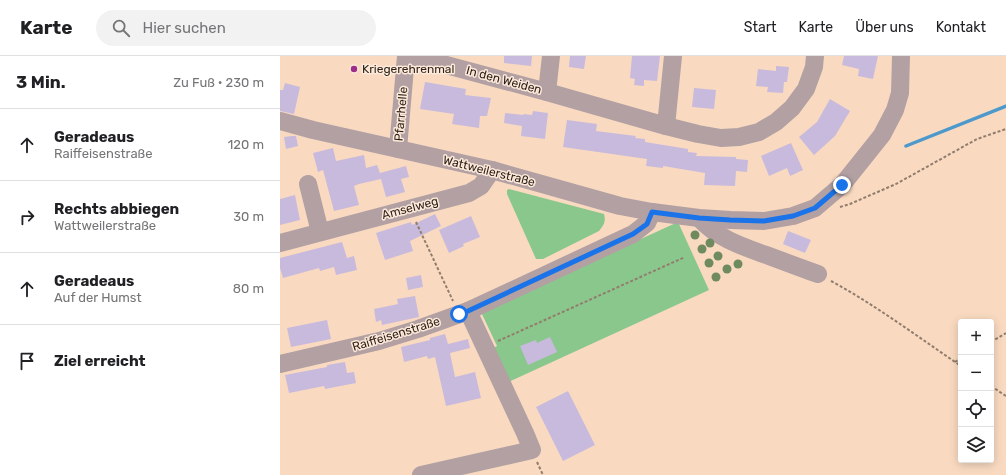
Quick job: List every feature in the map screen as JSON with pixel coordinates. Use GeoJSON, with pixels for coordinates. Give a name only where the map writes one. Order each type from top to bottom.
{"type":"FeatureCollection","features":[{"type":"Feature","properties":{"kind":"street","name":"Pfarrhelle"},"geometry":{"type":"LineString","coordinates":[[398,149],[406,56]]}},
{"type":"Feature","properties":{"kind":"street","name":"In den Weiden"},"geometry":{"type":"LineString","coordinates":[[413,56],[548,92],[666,126],[721,138],[739,137],[759,132],[776,122],[792,108],[806,89],[814,67],[815,56]]}},
{"type":"Feature","properties":{"kind":"street","name":"In den Weiden"},"geometry":{"type":"LineString","coordinates":[[548,92],[551,56]]}},
{"type":"Feature","properties":{"kind":"street"},"geometry":{"type":"LineString","coordinates":[[666,126],[673,56]]}},
{"type":"Feature","properties":{"kind":"street","name":"Wattweilerstraße"},"geometry":{"type":"LineString","coordinates":[[280,121],[313,130],[492,170],[620,206],[699,218],[764,221],[793,216],[815,208],[842,185],[882,135],[895,110],[900,93],[901,56]]}},
{"type":"Feature","properties":{"kind":"street","name":"Amselweg"},"geometry":{"type":"LineString","coordinates":[[280,243],[469,192],[481,186],[492,170]]}},
{"type":"Feature","properties":{"kind":"street"},"geometry":{"type":"LineString","coordinates":[[308,184],[320,232]]}},
{"type":"Feature","properties":{"kind":"street","name":"Raiffeisenstraße"},"geometry":{"type":"LineString","coordinates":[[280,364],[379,341],[464,313],[633,234],[647,224],[652,212]]}},
{"type":"Feature","properties":{"kind":"street"},"geometry":{"type":"LineString","coordinates":[[699,218],[706,226],[718,234],[748,248],[818,274]]}},
{"type":"Feature","properties":{"kind":"street"},"geometry":{"type":"LineString","coordinates":[[422,475],[532,450],[525,432],[484,347],[464,313]]}},
{"type":"Feature","properties":{"kind":"path"},"geometry":{"type":"LineString","coordinates":[[838,207],[850,204],[896,184],[977,140],[1006,129]]}},
{"type":"Feature","properties":{"kind":"path"},"geometry":{"type":"LineString","coordinates":[[410,208],[464,313]]}},
{"type":"Feature","properties":{"kind":"path"},"geometry":{"type":"LineString","coordinates":[[484,347],[685,257]]}},
{"type":"Feature","properties":{"kind":"path"},"geometry":{"type":"LineString","coordinates":[[818,274],[893,319],[958,364]]}},
{"type":"Feature","properties":{"kind":"path"},"geometry":{"type":"LineString","coordinates":[[994,340],[1006,334]]}},
{"type":"Feature","properties":{"kind":"path"},"geometry":{"type":"LineString","coordinates":[[994,388],[1006,396]]}},
{"type":"Feature","properties":{"kind":"green space"},"geometry":{"type":"Polygon","coordinates":[[[509,189],[604,214],[604,223],[599,231],[543,259],[536,259],[507,194],[507,190],[509,189]]]}},
{"type":"Feature","properties":{"kind":"green space"},"geometry":{"type":"Polygon","coordinates":[[[678,222],[709,290],[504,384],[489,350],[497,346],[481,312],[678,222]]]}},
{"type":"Feature","properties":{"kind":"building"},"geometry":{"type":"Polygon","coordinates":[[[504,56],[532,56],[531,66],[504,63],[504,56]]]}},
{"type":"Feature","properties":{"kind":"building"},"geometry":{"type":"Polygon","coordinates":[[[570,56],[586,56],[584,69],[569,67],[570,56]]]}},
{"type":"Feature","properties":{"kind":"building"},"geometry":{"type":"Polygon","coordinates":[[[632,56],[660,56],[657,81],[644,80],[644,86],[634,85],[635,79],[630,78],[632,56]]]}},
{"type":"Feature","properties":{"kind":"building"},"geometry":{"type":"Polygon","coordinates":[[[844,56],[878,56],[873,79],[858,76],[859,69],[842,65],[844,56]]]}},
{"type":"Feature","properties":{"kind":"building"},"geometry":{"type":"Polygon","coordinates":[[[776,66],[789,67],[787,82],[784,82],[783,93],[767,92],[768,87],[756,86],[758,69],[776,71],[776,66]]]}},
{"type":"Feature","properties":{"kind":"building"},"geometry":{"type":"Polygon","coordinates":[[[425,82],[466,89],[465,95],[491,98],[487,116],[480,116],[479,128],[452,124],[454,114],[420,109],[425,82]]]}},
{"type":"Feature","properties":{"kind":"building"},"geometry":{"type":"Polygon","coordinates":[[[285,83],[300,87],[294,114],[280,111],[280,90],[283,90],[285,83]]]}},
{"type":"Feature","properties":{"kind":"building"},"geometry":{"type":"Polygon","coordinates":[[[694,88],[716,90],[714,109],[692,107],[694,88]]]}},
{"type":"Feature","properties":{"kind":"building"},"geometry":{"type":"Polygon","coordinates":[[[830,99],[850,111],[835,136],[814,155],[799,137],[817,122],[830,99]]]}},
{"type":"Feature","properties":{"kind":"building"},"geometry":{"type":"Polygon","coordinates":[[[533,111],[548,113],[545,139],[521,136],[522,126],[504,123],[505,113],[532,115],[533,111]]]}},
{"type":"Feature","properties":{"kind":"building"},"geometry":{"type":"Polygon","coordinates":[[[567,120],[597,124],[596,131],[636,136],[635,138],[645,139],[645,142],[688,149],[688,152],[697,153],[696,156],[736,157],[736,159],[748,160],[747,172],[736,171],[735,186],[704,185],[705,173],[663,166],[663,168],[646,166],[647,159],[563,147],[567,120]]]}},
{"type":"Feature","properties":{"kind":"building"},"geometry":{"type":"Polygon","coordinates":[[[296,136],[298,146],[286,149],[284,137],[296,136]]]}},
{"type":"Feature","properties":{"kind":"building"},"geometry":{"type":"Polygon","coordinates":[[[791,143],[803,170],[790,176],[787,168],[769,176],[761,156],[791,143]]]}},
{"type":"Feature","properties":{"kind":"building"},"geometry":{"type":"Polygon","coordinates":[[[333,148],[336,161],[364,155],[366,168],[377,165],[380,173],[406,166],[409,177],[401,179],[405,192],[386,197],[381,179],[359,184],[354,186],[359,205],[334,211],[323,170],[318,172],[313,153],[333,148]]]}},
{"type":"Feature","properties":{"kind":"building"},"geometry":{"type":"Polygon","coordinates":[[[295,195],[300,220],[280,225],[280,199],[295,195]]]}},
{"type":"Feature","properties":{"kind":"building"},"geometry":{"type":"Polygon","coordinates":[[[435,214],[441,226],[410,241],[413,251],[385,260],[376,233],[411,222],[412,225],[435,214]]]}},
{"type":"Feature","properties":{"kind":"building"},"geometry":{"type":"Polygon","coordinates":[[[471,216],[480,237],[463,244],[464,246],[449,253],[439,230],[471,216]]]}},
{"type":"Feature","properties":{"kind":"building"},"geometry":{"type":"Polygon","coordinates":[[[788,231],[811,240],[805,253],[783,244],[788,231]]]}},
{"type":"Feature","properties":{"kind":"building"},"geometry":{"type":"Polygon","coordinates":[[[342,242],[347,258],[354,256],[357,270],[336,275],[334,267],[320,271],[319,268],[283,278],[280,268],[280,258],[342,242]]]}},
{"type":"Feature","properties":{"kind":"building"},"geometry":{"type":"Polygon","coordinates":[[[421,275],[423,287],[408,290],[406,278],[421,275]]]}},
{"type":"Feature","properties":{"kind":"building"},"geometry":{"type":"Polygon","coordinates":[[[415,296],[419,317],[382,325],[381,320],[376,322],[374,309],[398,304],[397,299],[415,296]]]}},
{"type":"Feature","properties":{"kind":"building"},"geometry":{"type":"Polygon","coordinates":[[[327,320],[331,339],[291,347],[287,328],[327,320]]]}},
{"type":"Feature","properties":{"kind":"building"},"geometry":{"type":"Polygon","coordinates":[[[445,334],[448,344],[468,339],[470,348],[450,353],[455,377],[475,372],[481,398],[446,406],[435,357],[428,359],[427,356],[404,362],[401,347],[430,340],[430,338],[445,334]]]}},
{"type":"Feature","properties":{"kind":"building"},"geometry":{"type":"Polygon","coordinates":[[[550,337],[557,352],[528,365],[520,346],[536,340],[537,343],[550,337]]]}},
{"type":"Feature","properties":{"kind":"building"},"geometry":{"type":"Polygon","coordinates":[[[345,362],[347,373],[354,372],[356,383],[325,389],[324,386],[289,393],[285,375],[345,362]]]}},
{"type":"Feature","properties":{"kind":"building"},"geometry":{"type":"Polygon","coordinates":[[[568,391],[595,445],[563,461],[536,407],[568,391]]]}},
{"type":"Feature","properties":{"kind":"waterway"},"geometry":{"type":"LineString","coordinates":[[906,146],[1006,106]]}},
{"type":"Feature","properties":{"kind":"place","name":"Kriegerehrenmal"},"geometry":{"type":"Point","coordinates":[354,69]}},
{"type":"Feature","properties":{"kind":"route"},"geometry":{"type":"LineString","coordinates":[[459,314],[620,241],[647,224],[652,212],[699,218],[764,221],[793,216],[815,208],[842,185]]}}]}
